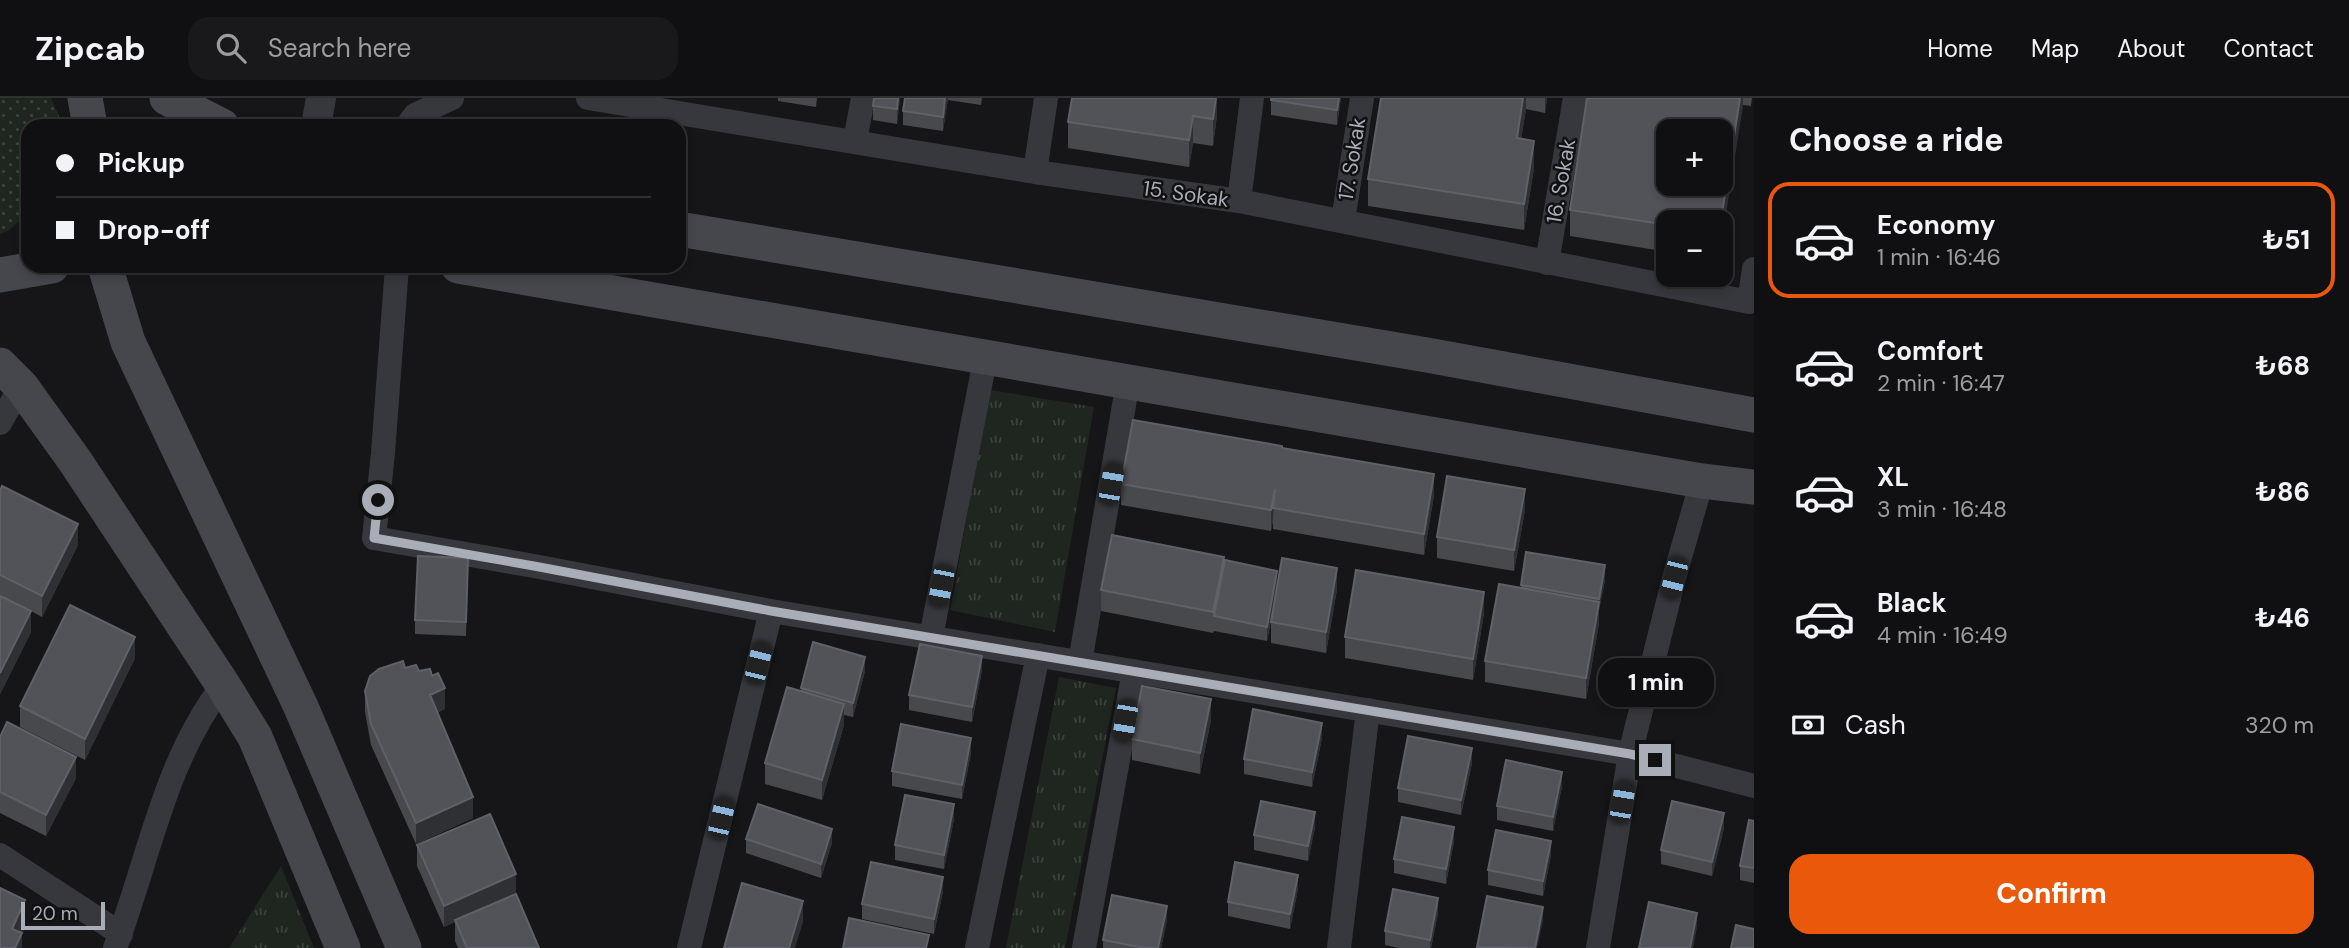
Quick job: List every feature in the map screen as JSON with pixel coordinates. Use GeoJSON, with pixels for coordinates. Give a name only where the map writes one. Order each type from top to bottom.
{"type":"FeatureCollection","features":[{"type":"Feature","properties":{"kind":"main road"},"geometry":{"type":"LineString","coordinates":[[85,98],[89,119]]}},
{"type":"Feature","properties":{"kind":"main road"},"geometry":{"type":"LineString","coordinates":[[167,98],[208,119]]}},
{"type":"Feature","properties":{"kind":"main road"},"geometry":{"type":"LineString","coordinates":[[686,230],[1413,353],[1754,415]]}},
{"type":"Feature","properties":{"kind":"main road"},"geometry":{"type":"LineString","coordinates":[[0,275],[21,271]]}},
{"type":"Feature","properties":{"kind":"main road"},"geometry":{"type":"LineString","coordinates":[[107,273],[128,342],[301,707],[404,948]]}},
{"type":"Feature","properties":{"kind":"main road"},"geometry":{"type":"LineString","coordinates":[[500,273],[986,355],[1702,481],[1754,487]]}},
{"type":"Feature","properties":{"kind":"main road"},"geometry":{"type":"LineString","coordinates":[[10,376],[75,461],[255,737],[343,948]]}},
{"type":"Feature","properties":{"kind":"street"},"geometry":{"type":"LineString","coordinates":[[317,119],[321,98]]}},
{"type":"Feature","properties":{"kind":"street"},"geometry":{"type":"LineString","coordinates":[[412,119],[415,115],[452,98]]}},
{"type":"Feature","properties":{"kind":"street","name":"15. Sokak"},"geometry":{"type":"LineString","coordinates":[[588,98],[691,107],[855,141],[1035,172],[1239,201],[1749,302],[1754,269]]}},
{"type":"Feature","properties":{"kind":"street"},"geometry":{"type":"LineString","coordinates":[[855,141],[863,98]]}},
{"type":"Feature","properties":{"kind":"street"},"geometry":{"type":"LineString","coordinates":[[1035,172],[1046,98]]}},
{"type":"Feature","properties":{"kind":"street"},"geometry":{"type":"LineString","coordinates":[[1239,201],[1252,98]]}},
{"type":"Feature","properties":{"kind":"street","name":"17. Sokak"},"geometry":{"type":"LineString","coordinates":[[1343,221],[1362,98]]}},
{"type":"Feature","properties":{"kind":"street","name":"16. Sokak"},"geometry":{"type":"LineString","coordinates":[[1547,263],[1575,98]]}},
{"type":"Feature","properties":{"kind":"street"},"geometry":{"type":"LineString","coordinates":[[396,273],[374,538],[771,611],[1630,754],[1754,786]]}},
{"type":"Feature","properties":{"kind":"street"},"geometry":{"type":"LineString","coordinates":[[931,637],[986,355]]}},
{"type":"Feature","properties":{"kind":"street"},"geometry":{"type":"LineString","coordinates":[[0,423],[10,376]]}},
{"type":"Feature","properties":{"kind":"street"},"geometry":{"type":"LineString","coordinates":[[1080,662],[1128,382]]}},
{"type":"Feature","properties":{"kind":"street"},"geometry":{"type":"LineString","coordinates":[[1598,948],[1630,754],[1674,578],[1702,481]]}},
{"type":"Feature","properties":{"kind":"street"},"geometry":{"type":"LineString","coordinates":[[689,948],[771,611]]}},
{"type":"Feature","properties":{"kind":"street"},"geometry":{"type":"LineString","coordinates":[[977,948],[1038,655]]}},
{"type":"Feature","properties":{"kind":"street"},"geometry":{"type":"LineString","coordinates":[[1084,948],[1134,671]]}},
{"type":"Feature","properties":{"kind":"street"},"geometry":{"type":"LineString","coordinates":[[0,855],[118,941],[170,782],[193,730],[223,685]]}},
{"type":"Feature","properties":{"kind":"street"},"geometry":{"type":"LineString","coordinates":[[1339,948],[1368,710]]}},
{"type":"Feature","properties":{"kind":"green space"},"geometry":{"type":"Polygon","coordinates":[[[0,98],[51,98],[59,119],[21,119],[21,221],[0,234],[0,98]]]}},
{"type":"Feature","properties":{"kind":"green space"},"geometry":{"type":"Polygon","coordinates":[[[990,390],[1094,407],[1055,632],[950,610],[990,390]]]}},
{"type":"Feature","properties":{"kind":"green space"},"geometry":{"type":"Polygon","coordinates":[[[1059,677],[1116,688],[1065,948],[1006,948],[1059,677]]]}},
{"type":"Feature","properties":{"kind":"green space"},"geometry":{"type":"Polygon","coordinates":[[[281,866],[314,948],[229,948],[281,866]]]}},
{"type":"Feature","properties":{"kind":"building"},"geometry":{"type":"Polygon","coordinates":[[[874,98],[898,98],[897,109],[873,106],[874,98]]]}},
{"type":"Feature","properties":{"kind":"building"},"geometry":{"type":"Polygon","coordinates":[[[905,98],[945,98],[943,117],[903,111],[905,98]]]}},
{"type":"Feature","properties":{"kind":"building"},"geometry":{"type":"Polygon","coordinates":[[[1072,98],[1216,98],[1213,119],[1193,116],[1189,140],[1068,122],[1072,98]]]}},
{"type":"Feature","properties":{"kind":"building"},"geometry":{"type":"Polygon","coordinates":[[[1271,98],[1339,98],[1337,110],[1271,98]]]}},
{"type":"Feature","properties":{"kind":"building"},"geometry":{"type":"Polygon","coordinates":[[[1381,98],[1523,98],[1517,138],[1534,141],[1524,204],[1368,179],[1381,98]]]}},
{"type":"Feature","properties":{"kind":"building"},"geometry":{"type":"Polygon","coordinates":[[[1587,98],[1740,98],[1733,143],[1733,119],[1656,119],[1656,196],[1725,196],[1722,210],[1656,210],[1656,223],[1570,210],[1587,98]]]}},
{"type":"Feature","properties":{"kind":"building"},"geometry":{"type":"Polygon","coordinates":[[[1133,420],[1434,474],[1424,534],[1273,508],[1275,489],[1271,510],[1121,484],[1133,420]]]}},
{"type":"Feature","properties":{"kind":"building"},"geometry":{"type":"Polygon","coordinates":[[[1447,476],[1525,489],[1514,550],[1437,537],[1447,476]]]}},
{"type":"Feature","properties":{"kind":"building"},"geometry":{"type":"Polygon","coordinates":[[[2,486],[78,524],[42,596],[0,575],[2,486]]]}},
{"type":"Feature","properties":{"kind":"building"},"geometry":{"type":"Polygon","coordinates":[[[1112,535],[1224,557],[1213,612],[1101,590],[1112,535]]]}},
{"type":"Feature","properties":{"kind":"building"},"geometry":{"type":"Polygon","coordinates":[[[1526,552],[1605,565],[1599,599],[1521,585],[1526,552]]]}},
{"type":"Feature","properties":{"kind":"building"},"geometry":{"type":"Polygon","coordinates":[[[418,556],[468,558],[466,622],[415,620],[418,556]]]}},
{"type":"Feature","properties":{"kind":"building"},"geometry":{"type":"Polygon","coordinates":[[[1282,558],[1337,568],[1326,632],[1271,622],[1282,558]]]}},
{"type":"Feature","properties":{"kind":"building"},"geometry":{"type":"Polygon","coordinates":[[[1225,560],[1277,571],[1267,627],[1214,616],[1225,560]]]}},
{"type":"Feature","properties":{"kind":"building"},"geometry":{"type":"Polygon","coordinates":[[[1356,570],[1484,592],[1473,659],[1345,637],[1356,570]]]}},
{"type":"Feature","properties":{"kind":"building"},"geometry":{"type":"Polygon","coordinates":[[[1499,584],[1599,602],[1586,678],[1485,661],[1499,584]]]}},
{"type":"Feature","properties":{"kind":"building"},"geometry":{"type":"Polygon","coordinates":[[[0,596],[31,611],[0,673],[0,596]]]}},
{"type":"Feature","properties":{"kind":"building"},"geometry":{"type":"Polygon","coordinates":[[[70,605],[135,637],[85,739],[20,706],[70,605]]]}},
{"type":"Feature","properties":{"kind":"building"},"geometry":{"type":"Polygon","coordinates":[[[813,642],[865,657],[853,703],[801,688],[813,642]]]}},
{"type":"Feature","properties":{"kind":"building"},"geometry":{"type":"Polygon","coordinates":[[[920,644],[982,656],[972,707],[909,695],[920,644]]]}},
{"type":"Feature","properties":{"kind":"building"},"geometry":{"type":"Polygon","coordinates":[[[403,661],[405,668],[416,665],[419,671],[430,669],[432,676],[438,673],[445,688],[430,695],[473,797],[416,823],[371,724],[365,691],[370,676],[379,669],[403,661]]]}},
{"type":"Feature","properties":{"kind":"building"},"geometry":{"type":"Polygon","coordinates":[[[1142,686],[1211,699],[1200,753],[1132,739],[1142,686]]]}},
{"type":"Feature","properties":{"kind":"building"},"geometry":{"type":"Polygon","coordinates":[[[787,687],[844,704],[822,780],[765,763],[787,687]]]}},
{"type":"Feature","properties":{"kind":"building"},"geometry":{"type":"Polygon","coordinates":[[[1253,709],[1322,723],[1312,772],[1244,759],[1253,709]]]}},
{"type":"Feature","properties":{"kind":"building"},"geometry":{"type":"Polygon","coordinates":[[[7,722],[76,757],[46,815],[0,792],[0,737],[7,722]]]}},
{"type":"Feature","properties":{"kind":"building"},"geometry":{"type":"Polygon","coordinates":[[[901,724],[971,738],[962,785],[892,771],[901,724]]]}},
{"type":"Feature","properties":{"kind":"building"},"geometry":{"type":"Polygon","coordinates":[[[1408,736],[1472,748],[1461,800],[1398,788],[1408,736]]]}},
{"type":"Feature","properties":{"kind":"building"},"geometry":{"type":"Polygon","coordinates":[[[1506,760],[1562,772],[1553,817],[1497,806],[1506,760]]]}},
{"type":"Feature","properties":{"kind":"building"},"geometry":{"type":"Polygon","coordinates":[[[905,795],[954,804],[944,855],[895,845],[905,795]]]}},
{"type":"Feature","properties":{"kind":"building"},"geometry":{"type":"Polygon","coordinates":[[[1261,801],[1315,812],[1308,846],[1254,835],[1261,801]]]}},
{"type":"Feature","properties":{"kind":"building"},"geometry":{"type":"Polygon","coordinates":[[[1672,801],[1724,813],[1712,862],[1661,850],[1672,801]]]}},
{"type":"Feature","properties":{"kind":"building"},"geometry":{"type":"Polygon","coordinates":[[[758,804],[832,829],[821,864],[746,839],[758,804]]]}},
{"type":"Feature","properties":{"kind":"building"},"geometry":{"type":"Polygon","coordinates":[[[490,814],[516,874],[444,906],[417,845],[490,814]]]}},
{"type":"Feature","properties":{"kind":"building"},"geometry":{"type":"Polygon","coordinates":[[[1402,817],[1454,827],[1446,869],[1394,859],[1402,817]]]}},
{"type":"Feature","properties":{"kind":"building"},"geometry":{"type":"Polygon","coordinates":[[[1749,820],[1754,821],[1754,868],[1740,866],[1749,820]]]}},
{"type":"Feature","properties":{"kind":"building"},"geometry":{"type":"Polygon","coordinates":[[[1496,830],[1551,841],[1543,881],[1488,870],[1496,830]]]}},
{"type":"Feature","properties":{"kind":"building"},"geometry":{"type":"Polygon","coordinates":[[[871,862],[943,877],[934,919],[862,904],[871,862]]]}},
{"type":"Feature","properties":{"kind":"building"},"geometry":{"type":"Polygon","coordinates":[[[1235,862],[1298,875],[1290,914],[1228,902],[1235,862]]]}},
{"type":"Feature","properties":{"kind":"building"},"geometry":{"type":"Polygon","coordinates":[[[742,883],[803,901],[789,948],[724,948],[742,883]]]}},
{"type":"Feature","properties":{"kind":"building"},"geometry":{"type":"Polygon","coordinates":[[[0,888],[25,900],[12,929],[22,933],[15,948],[0,948],[0,888]]]}},
{"type":"Feature","properties":{"kind":"building"},"geometry":{"type":"Polygon","coordinates":[[[1393,889],[1438,898],[1430,940],[1385,931],[1393,889]]]}},
{"type":"Feature","properties":{"kind":"building"},"geometry":{"type":"Polygon","coordinates":[[[516,894],[539,948],[467,948],[455,920],[516,894]]]}},
{"type":"Feature","properties":{"kind":"building"},"geometry":{"type":"Polygon","coordinates":[[[1112,895],[1167,906],[1158,948],[1103,940],[1112,895]]]}},
{"type":"Feature","properties":{"kind":"building"},"geometry":{"type":"Polygon","coordinates":[[[1487,896],[1543,907],[1535,948],[1477,947],[1487,896]]]}},
{"type":"Feature","properties":{"kind":"building"},"geometry":{"type":"Polygon","coordinates":[[[1649,902],[1697,913],[1690,948],[1639,948],[1649,902]]]}},
{"type":"Feature","properties":{"kind":"building"},"geometry":{"type":"Polygon","coordinates":[[[849,918],[929,935],[926,948],[843,948],[849,918]]]}},
{"type":"Feature","properties":{"kind":"building"},"geometry":{"type":"Polygon","coordinates":[[[1736,925],[1754,929],[1754,948],[1731,948],[1736,925]]]}},
{"type":"Feature","properties":{"kind":"route"},"geometry":{"type":"LineString","coordinates":[[378,500],[374,538],[771,611],[1655,760]]}}]}
